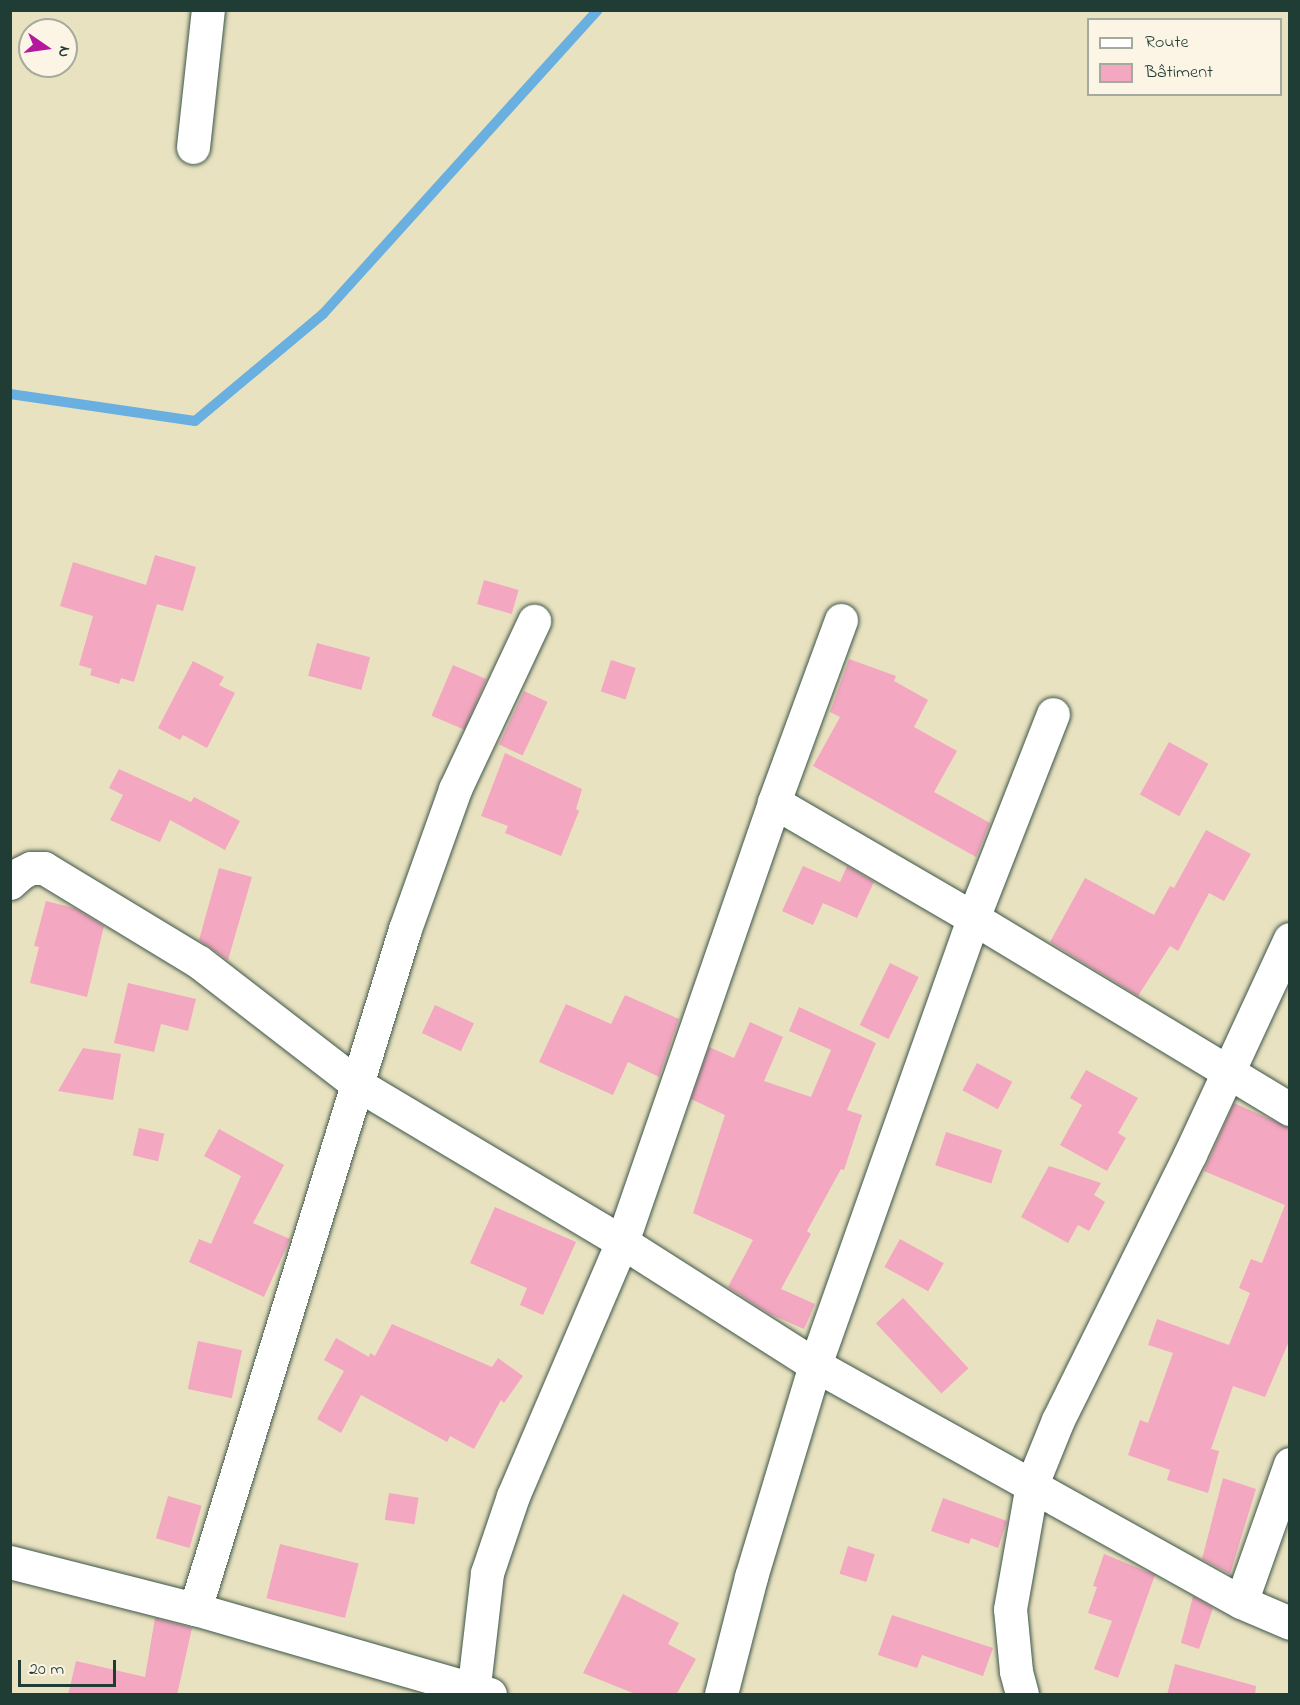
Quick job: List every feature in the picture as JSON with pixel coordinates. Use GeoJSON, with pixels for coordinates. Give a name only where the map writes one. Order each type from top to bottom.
{"type":"FeatureCollection","features":[{"type":"Feature","properties":{"kind":"street"},"geometry":{"type":"LineString","coordinates":[[193,147],[208,10]]}},
{"type":"Feature","properties":{"kind":"street"},"geometry":{"type":"LineString","coordinates":[[10,1562],[195,1609],[479,1693],[487,1573],[513,1496],[622,1242],[774,802],[841,620]]}},
{"type":"Feature","properties":{"kind":"street"},"geometry":{"type":"LineString","coordinates":[[195,1609],[405,929],[455,789],[534,621]]}},
{"type":"Feature","properties":{"kind":"street"},"geometry":{"type":"LineString","coordinates":[[721,1695],[752,1577],[815,1365],[973,918],[1053,714]]}},
{"type":"Feature","properties":{"kind":"street"},"geometry":{"type":"LineString","coordinates":[[774,802],[973,918],[1290,1109]]}},
{"type":"Feature","properties":{"kind":"street"},"geometry":{"type":"LineString","coordinates":[[10,884],[21,873],[31,868],[44,868],[199,962],[357,1084],[622,1242],[815,1365],[1241,1602],[1290,1623]]}},
{"type":"Feature","properties":{"kind":"street"},"geometry":{"type":"LineString","coordinates":[[1022,1695],[1016,1671],[1010,1609],[1032,1484],[1058,1420],[1229,1071],[1290,939]]}},
{"type":"Feature","properties":{"kind":"street"},"geometry":{"type":"LineString","coordinates":[[1241,1602],[1290,1464]]}},
{"type":"Feature","properties":{"kind":"building"},"geometry":{"type":"Polygon","coordinates":[[[155,555],[196,567],[183,611],[157,604],[134,682],[121,678],[119,684],[90,675],[92,669],[79,665],[93,616],[60,606],[73,562],[146,585],[155,555]]]}},
{"type":"Feature","properties":{"kind":"building"},"geometry":{"type":"Polygon","coordinates":[[[484,580],[519,590],[512,614],[477,604],[484,580]]]}},
{"type":"Feature","properties":{"kind":"building"},"geometry":{"type":"Polygon","coordinates":[[[317,643],[370,657],[361,690],[308,676],[317,643]]]}},
{"type":"Feature","properties":{"kind":"building"},"geometry":{"type":"Polygon","coordinates":[[[849,659],[896,676],[894,681],[928,700],[914,727],[957,751],[934,792],[990,823],[976,857],[813,766],[840,717],[830,712],[849,659]]]}},
{"type":"Feature","properties":{"kind":"building"},"geometry":{"type":"Polygon","coordinates":[[[611,660],[636,668],[626,699],[601,691],[611,660]]]}},
{"type":"Feature","properties":{"kind":"building"},"geometry":{"type":"Polygon","coordinates":[[[193,661],[224,677],[219,685],[235,693],[207,748],[183,735],[180,740],[158,728],[193,661]]]}},
{"type":"Feature","properties":{"kind":"building"},"geometry":{"type":"Polygon","coordinates":[[[453,665],[486,679],[465,730],[432,716],[453,665]]]}},
{"type":"Feature","properties":{"kind":"building"},"geometry":{"type":"Polygon","coordinates":[[[524,691],[548,702],[523,755],[499,744],[524,691]]]}},
{"type":"Feature","properties":{"kind":"building"},"geometry":{"type":"Polygon","coordinates":[[[1169,742],[1208,764],[1179,816],[1140,794],[1169,742]]]}},
{"type":"Feature","properties":{"kind":"building"},"geometry":{"type":"Polygon","coordinates":[[[505,753],[582,789],[576,809],[579,811],[561,856],[505,833],[508,826],[481,816],[505,753]]]}},
{"type":"Feature","properties":{"kind":"building"},"geometry":{"type":"Polygon","coordinates":[[[119,769],[191,802],[194,797],[240,821],[225,850],[170,820],[160,842],[110,820],[123,795],[109,788],[119,769]]]}},
{"type":"Feature","properties":{"kind":"building"},"geometry":{"type":"Polygon","coordinates":[[[1206,830],[1251,854],[1224,901],[1209,893],[1178,951],[1170,946],[1138,996],[1050,942],[1085,878],[1154,915],[1170,886],[1174,888],[1206,830]]]}},
{"type":"Feature","properties":{"kind":"building"},"geometry":{"type":"Polygon","coordinates":[[[803,866],[840,882],[847,866],[874,882],[857,918],[823,903],[813,925],[782,911],[803,866]]]}},
{"type":"Feature","properties":{"kind":"building"},"geometry":{"type":"Polygon","coordinates":[[[219,868],[252,877],[228,960],[199,940],[219,868]]]}},
{"type":"Feature","properties":{"kind":"building"},"geometry":{"type":"Polygon","coordinates":[[[46,901],[74,908],[104,926],[87,997],[30,983],[39,947],[34,946],[46,901]]]}},
{"type":"Feature","properties":{"kind":"building"},"geometry":{"type":"Polygon","coordinates":[[[890,963],[919,977],[889,1039],[860,1025],[890,963]]]}},
{"type":"Feature","properties":{"kind":"building"},"geometry":{"type":"Polygon","coordinates":[[[128,983],[196,999],[188,1031],[161,1024],[154,1052],[114,1043],[128,983]]]}},
{"type":"Feature","properties":{"kind":"building"},"geometry":{"type":"Polygon","coordinates":[[[625,995],[679,1019],[659,1077],[628,1062],[613,1095],[539,1062],[566,1004],[611,1024],[625,995]]]}},
{"type":"Feature","properties":{"kind":"building"},"geometry":{"type":"Polygon","coordinates":[[[435,1005],[474,1023],[461,1051],[422,1033],[435,1005]]]}},
{"type":"Feature","properties":{"kind":"building"},"geometry":{"type":"Polygon","coordinates":[[[799,1007],[876,1043],[847,1110],[862,1115],[844,1170],[841,1169],[807,1231],[811,1234],[781,1289],[815,1304],[804,1329],[770,1314],[728,1287],[753,1240],[693,1213],[725,1115],[691,1099],[709,1047],[734,1058],[750,1022],[783,1037],[764,1081],[811,1097],[831,1050],[789,1031],[799,1007]]]}},
{"type":"Feature","properties":{"kind":"building"},"geometry":{"type":"Polygon","coordinates":[[[83,1048],[121,1054],[113,1100],[58,1091],[83,1048]]]}},
{"type":"Feature","properties":{"kind":"building"},"geometry":{"type":"Polygon","coordinates":[[[977,1063],[1012,1082],[998,1109],[962,1090],[977,1063]]]}},
{"type":"Feature","properties":{"kind":"building"},"geometry":{"type":"Polygon","coordinates":[[[1086,1070],[1138,1098],[1118,1133],[1126,1138],[1107,1171],[1060,1145],[1082,1105],[1070,1098],[1086,1070]]]}},
{"type":"Feature","properties":{"kind":"building"},"geometry":{"type":"Polygon","coordinates":[[[1234,1103],[1290,1128],[1290,1339],[1265,1397],[1233,1386],[1211,1449],[1219,1451],[1208,1493],[1167,1480],[1170,1470],[1128,1455],[1140,1420],[1148,1423],[1173,1353],[1148,1345],[1157,1319],[1229,1345],[1250,1293],[1239,1288],[1251,1259],[1262,1263],[1285,1205],[1204,1171],[1234,1103]]]}},
{"type":"Feature","properties":{"kind":"building"},"geometry":{"type":"Polygon","coordinates":[[[139,1128],[164,1134],[158,1161],[133,1155],[139,1128]]]}},
{"type":"Feature","properties":{"kind":"building"},"geometry":{"type":"Polygon","coordinates":[[[219,1129],[284,1165],[253,1223],[290,1239],[264,1297],[189,1262],[199,1239],[211,1244],[241,1176],[204,1156],[219,1129]]]}},
{"type":"Feature","properties":{"kind":"building"},"geometry":{"type":"Polygon","coordinates":[[[946,1132],[1002,1150],[991,1184],[935,1165],[946,1132]]]}},
{"type":"Feature","properties":{"kind":"building"},"geometry":{"type":"Polygon","coordinates":[[[1049,1166],[1101,1183],[1094,1195],[1105,1202],[1089,1231],[1078,1225],[1068,1243],[1021,1217],[1049,1166]]]}},
{"type":"Feature","properties":{"kind":"building"},"geometry":{"type":"Polygon","coordinates":[[[495,1207],[576,1242],[543,1315],[520,1305],[527,1288],[470,1263],[495,1207]]]}},
{"type":"Feature","properties":{"kind":"building"},"geometry":{"type":"Polygon","coordinates":[[[900,1239],[944,1263],[928,1291],[884,1267],[900,1239]]]}},
{"type":"Feature","properties":{"kind":"building"},"geometry":{"type":"Polygon","coordinates":[[[903,1298],[968,1368],[941,1393],[876,1323],[903,1298]]]}},
{"type":"Feature","properties":{"kind":"building"},"geometry":{"type":"Polygon","coordinates":[[[392,1324],[492,1367],[498,1358],[523,1376],[504,1403],[501,1400],[474,1449],[450,1436],[447,1442],[361,1395],[341,1433],[317,1419],[344,1371],[324,1360],[336,1338],[369,1357],[370,1353],[375,1356],[392,1324]]]}},
{"type":"Feature","properties":{"kind":"building"},"geometry":{"type":"Polygon","coordinates":[[[198,1341],[242,1350],[232,1398],[188,1389],[198,1341]]]}},
{"type":"Feature","properties":{"kind":"building"},"geometry":{"type":"Polygon","coordinates":[[[1223,1478],[1256,1489],[1230,1574],[1202,1559],[1223,1478]]]}},
{"type":"Feature","properties":{"kind":"building"},"geometry":{"type":"Polygon","coordinates":[[[389,1493],[419,1498],[414,1524],[385,1520],[389,1493]]]}},
{"type":"Feature","properties":{"kind":"building"},"geometry":{"type":"Polygon","coordinates":[[[168,1496],[202,1506],[190,1548],[156,1538],[168,1496]]]}},
{"type":"Feature","properties":{"kind":"building"},"geometry":{"type":"Polygon","coordinates":[[[943,1498],[1007,1521],[998,1548],[971,1538],[969,1544],[931,1531],[943,1498]]]}},
{"type":"Feature","properties":{"kind":"building"},"geometry":{"type":"Polygon","coordinates":[[[280,1544],[359,1564],[345,1618],[266,1598],[280,1544]]]}},
{"type":"Feature","properties":{"kind":"building"},"geometry":{"type":"Polygon","coordinates":[[[848,1546],[875,1554],[866,1582],[840,1574],[848,1546]]]}},
{"type":"Feature","properties":{"kind":"building"},"geometry":{"type":"Polygon","coordinates":[[[1104,1554],[1155,1575],[1118,1678],[1094,1669],[1112,1621],[1088,1613],[1097,1587],[1093,1586],[1104,1554]]]}},
{"type":"Feature","properties":{"kind":"building"},"geometry":{"type":"Polygon","coordinates":[[[623,1594],[679,1623],[668,1644],[696,1659],[676,1695],[638,1695],[583,1673],[623,1594]]]}},
{"type":"Feature","properties":{"kind":"building"},"geometry":{"type":"Polygon","coordinates":[[[1193,1596],[1213,1608],[1199,1649],[1181,1643],[1193,1596]]]}},
{"type":"Feature","properties":{"kind":"building"},"geometry":{"type":"Polygon","coordinates":[[[892,1615],[993,1648],[983,1676],[922,1655],[917,1668],[878,1655],[892,1615]]]}},
{"type":"Feature","properties":{"kind":"building"},"geometry":{"type":"Polygon","coordinates":[[[155,1618],[192,1628],[177,1695],[68,1695],[76,1661],[145,1677],[155,1618]]]}},
{"type":"Feature","properties":{"kind":"building"},"geometry":{"type":"Polygon","coordinates":[[[1175,1664],[1256,1686],[1255,1695],[1167,1695],[1175,1664]]]}},
{"type":"Feature","properties":{"kind":"waterway"},"geometry":{"type":"LineString","coordinates":[[10,394],[195,421],[323,314],[598,10]]}}]}
